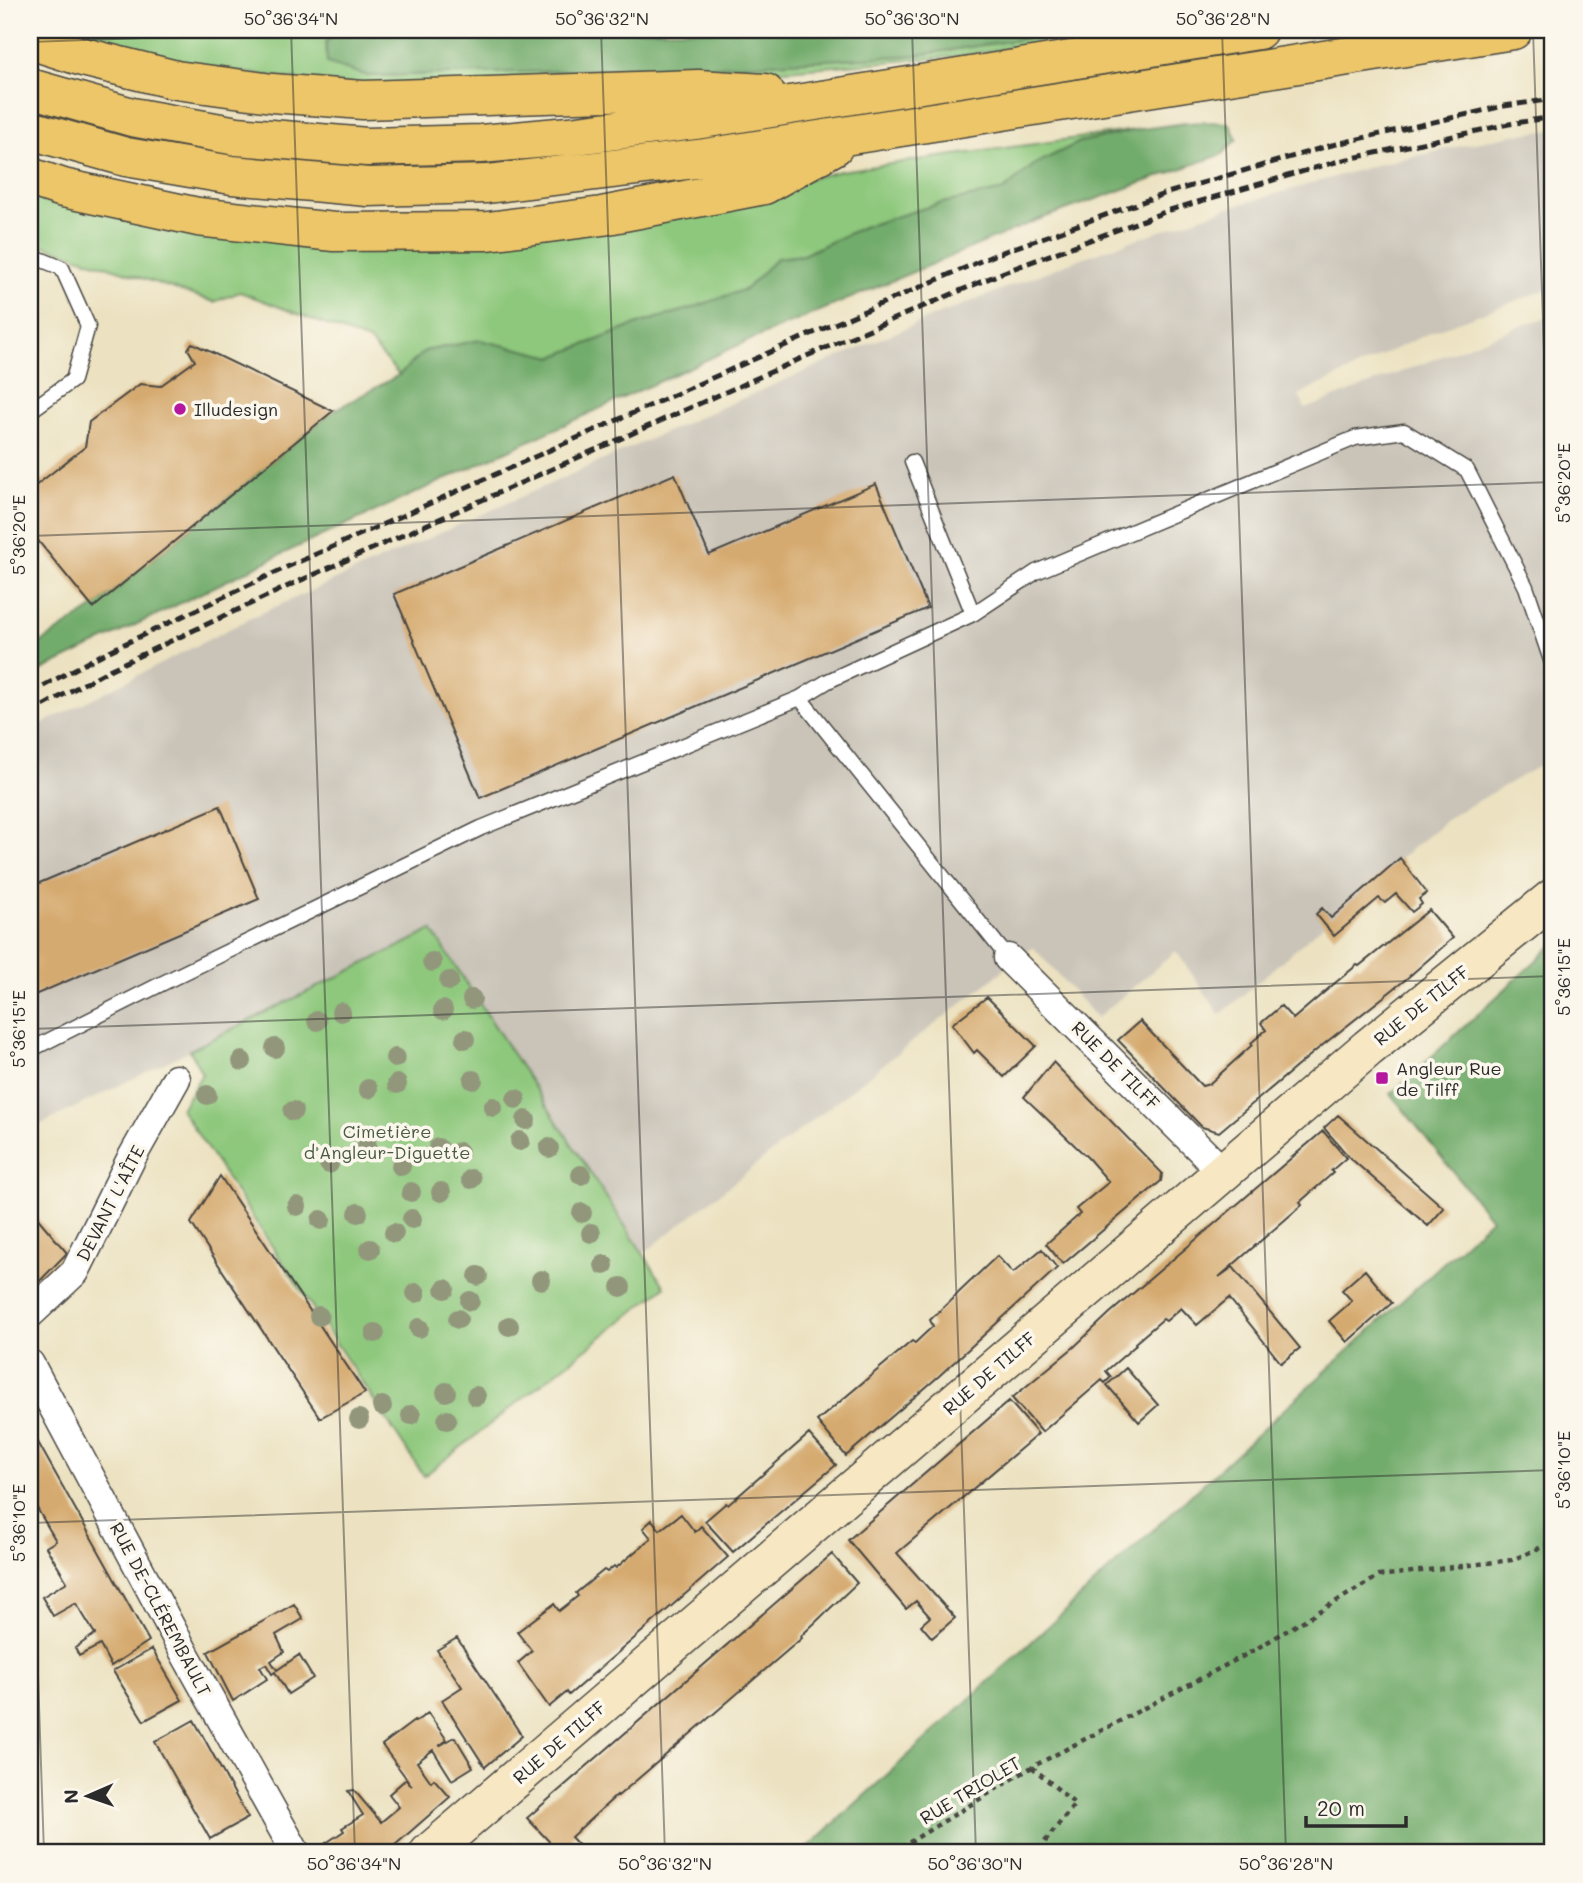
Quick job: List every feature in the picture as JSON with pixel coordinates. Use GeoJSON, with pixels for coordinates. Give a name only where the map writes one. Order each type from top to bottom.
{"type":"FeatureCollection","features":[{"type":"Feature","properties":{"kind":"highway"},"geometry":{"type":"LineString","coordinates":[[30,88],[132,117],[237,136],[367,147],[481,144],[696,120],[1258,30]]}},
{"type":"Feature","properties":{"kind":"highway"},"geometry":{"type":"LineString","coordinates":[[30,130],[126,156],[232,175],[368,187],[487,184],[705,158],[1513,30]]}},
{"type":"Feature","properties":{"kind":"highway"},"geometry":{"type":"LineString","coordinates":[[30,40],[83,57],[176,80],[272,93],[363,100],[698,89],[826,98]]}},
{"type":"Feature","properties":{"kind":"highway"},"geometry":{"type":"LineString","coordinates":[[30,177],[63,188],[198,217],[334,232],[488,231],[602,216],[764,186],[855,134]]}},
{"type":"Feature","properties":{"kind":"main road","name":"RUE DE TILFF"},"geometry":{"type":"LineString","coordinates":[[429,1853],[1368,1048],[1553,898]]}},
{"type":"Feature","properties":{"kind":"street","name":"RUE DE TILFF"},"geometry":{"type":"LineString","coordinates":[[1008,958],[1223,1172]]}},
{"type":"Feature","properties":{"kind":"street","name":"DEVANT L'AÎTE"},"geometry":{"type":"LineString","coordinates":[[30,1314],[75,1272],[131,1159],[176,1079]]}},
{"type":"Feature","properties":{"kind":"street","name":"RUE DE-CLÉREMBAULT"},"geometry":{"type":"LineString","coordinates":[[30,1364],[185,1654],[296,1853]]}},
{"type":"Feature","properties":{"kind":"lane"},"geometry":{"type":"LineString","coordinates":[[30,255],[62,268],[88,326],[73,380],[30,411]]}},
{"type":"Feature","properties":{"kind":"lane"},"geometry":{"type":"LineString","coordinates":[[30,1050],[481,828],[800,698],[828,681],[973,614],[1035,572],[1355,438],[1405,431],[1467,470],[1526,587],[1553,666]]}},
{"type":"Feature","properties":{"kind":"lane"},"geometry":{"type":"LineString","coordinates":[[912,462],[973,614]]}},
{"type":"Feature","properties":{"kind":"lane"},"geometry":{"type":"LineString","coordinates":[[800,698],[1008,958]]}},
{"type":"Feature","properties":{"kind":"path"},"geometry":{"type":"LineString","coordinates":[[1032,1767],[1249,1653],[1379,1576],[1512,1560],[1553,1542]]}},
{"type":"Feature","properties":{"kind":"path","name":"RUE TRIOLET"},"geometry":{"type":"LineString","coordinates":[[892,1853],[1032,1767],[1075,1804],[1036,1853]]}},
{"type":"Feature","properties":{"kind":"shaded area"},"geometry":{"type":"Polygon","coordinates":[[[1553,130],[1553,287],[1431,332],[1299,395],[1305,409],[1528,323],[1553,316],[1553,758],[1450,817],[1220,1015],[1176,951],[1097,1018],[1033,947],[644,1253],[432,930],[30,1130],[30,730],[255,616],[706,414],[927,319],[1079,259],[1227,208],[1383,163],[1512,135],[1553,130]]]}},
{"type":"Feature","properties":{"kind":"green space"},"geometry":{"type":"Polygon","coordinates":[[[47,30],[340,30],[326,42],[368,76],[677,68],[918,55],[1082,30],[1117,30],[959,56],[785,70],[422,87],[325,83],[207,68],[47,30]]]}},
{"type":"Feature","properties":{"kind":"green space"},"geometry":{"type":"Polygon","coordinates":[[[340,30],[1082,30],[918,55],[677,68],[368,76],[327,63],[326,42],[340,30]]]}},
{"type":"Feature","properties":{"kind":"green space"},"geometry":{"type":"Polygon","coordinates":[[[1205,122],[1229,123],[1237,139],[1223,154],[1040,219],[743,343],[282,554],[30,676],[30,650],[93,608],[333,411],[399,375],[425,351],[480,340],[553,357],[641,323],[746,289],[777,258],[803,255],[863,227],[938,204],[1004,190],[1035,164],[1080,142],[1142,129],[1205,122]]]}},
{"type":"Feature","properties":{"kind":"green space"},"geometry":{"type":"Polygon","coordinates":[[[1142,129],[1080,142],[1035,164],[1004,190],[938,204],[863,227],[803,255],[777,258],[746,289],[641,323],[553,357],[480,340],[425,351],[399,375],[369,341],[240,292],[214,302],[30,241],[30,185],[247,231],[682,209],[840,171],[1142,129]]]}},
{"type":"Feature","properties":{"kind":"green space","name":"Cimetière d'Angleur-Diguette"},"geometry":{"type":"Polygon","coordinates":[[[432,930],[665,1287],[424,1476],[181,1109],[202,1074],[190,1050],[432,930]]]}},
{"type":"Feature","properties":{"kind":"green space"},"geometry":{"type":"Polygon","coordinates":[[[1553,945],[1553,1853],[802,1853],[1491,1219],[1391,1094],[1553,945]]]}},
{"type":"Feature","properties":{"kind":"building"},"geometry":{"type":"Polygon","coordinates":[[[192,343],[333,411],[93,608],[30,531],[30,490],[85,447],[89,422],[140,384],[160,386],[195,361],[188,349],[192,343]]]}},
{"type":"Feature","properties":{"kind":"building"},"geometry":{"type":"Polygon","coordinates":[[[675,474],[709,555],[876,484],[928,608],[480,798],[394,594],[675,474]]]}},
{"type":"Feature","properties":{"kind":"building"},"geometry":{"type":"Polygon","coordinates":[[[220,806],[259,899],[30,997],[30,887],[220,806]]]}},
{"type":"Feature","properties":{"kind":"building"},"geometry":{"type":"Polygon","coordinates":[[[1400,858],[1427,893],[1419,899],[1422,904],[1412,912],[1396,894],[1385,903],[1379,898],[1334,936],[1316,914],[1322,908],[1331,918],[1400,858]]]}},
{"type":"Feature","properties":{"kind":"building"},"geometry":{"type":"Polygon","coordinates":[[[1429,910],[1453,938],[1219,1132],[1202,1127],[1118,1040],[1140,1021],[1202,1086],[1209,1084],[1266,1030],[1261,1023],[1281,1006],[1293,1019],[1357,965],[1429,910]]]}},
{"type":"Feature","properties":{"kind":"building"},"geometry":{"type":"Polygon","coordinates":[[[987,997],[1036,1046],[1004,1077],[977,1050],[974,1053],[952,1024],[987,997]]]}},
{"type":"Feature","properties":{"kind":"building"},"geometry":{"type":"Polygon","coordinates":[[[1053,1062],[1162,1173],[1161,1181],[1063,1264],[1046,1244],[1080,1214],[1076,1209],[1109,1182],[1088,1158],[1024,1097],[1053,1062]]]}},
{"type":"Feature","properties":{"kind":"building"},"geometry":{"type":"Polygon","coordinates":[[[1338,1115],[1444,1208],[1428,1226],[1349,1157],[1324,1128],[1338,1115]]]}},
{"type":"Feature","properties":{"kind":"building"},"geometry":{"type":"Polygon","coordinates":[[[1323,1131],[1346,1158],[1300,1202],[1302,1205],[1219,1277],[1233,1267],[1300,1348],[1281,1363],[1229,1298],[1197,1325],[1181,1308],[1166,1321],[1163,1319],[1106,1371],[1111,1377],[1105,1383],[1102,1380],[1042,1432],[1012,1398],[1323,1131]]]}},
{"type":"Feature","properties":{"kind":"building"},"geometry":{"type":"Polygon","coordinates":[[[220,1176],[365,1393],[320,1418],[191,1223],[220,1176]]]}},
{"type":"Feature","properties":{"kind":"building"},"geometry":{"type":"Polygon","coordinates":[[[30,1209],[67,1253],[30,1291],[30,1209]]]}},
{"type":"Feature","properties":{"kind":"building"},"geometry":{"type":"Polygon","coordinates":[[[1042,1249],[1057,1268],[939,1376],[846,1456],[817,1421],[912,1341],[915,1343],[933,1326],[930,1320],[997,1256],[1013,1273],[1042,1249]]]}},
{"type":"Feature","properties":{"kind":"building"},"geometry":{"type":"Polygon","coordinates":[[[1365,1270],[1392,1303],[1347,1342],[1329,1321],[1352,1301],[1342,1290],[1365,1270]]]}},
{"type":"Feature","properties":{"kind":"building"},"geometry":{"type":"Polygon","coordinates":[[[1126,1368],[1158,1405],[1139,1422],[1107,1385],[1126,1368]]]}},
{"type":"Feature","properties":{"kind":"building"},"geometry":{"type":"Polygon","coordinates":[[[1009,1401],[1038,1434],[897,1553],[955,1618],[932,1638],[921,1625],[930,1617],[916,1601],[906,1609],[848,1540],[1009,1401]]]}},
{"type":"Feature","properties":{"kind":"building"},"geometry":{"type":"Polygon","coordinates":[[[30,1428],[149,1641],[111,1666],[100,1645],[79,1656],[75,1648],[95,1634],[76,1603],[53,1616],[42,1597],[67,1582],[46,1547],[56,1541],[30,1496],[30,1428]]]}},
{"type":"Feature","properties":{"kind":"building"},"geometry":{"type":"Polygon","coordinates":[[[809,1434],[836,1465],[733,1552],[705,1521],[726,1503],[728,1505],[809,1434]]]}},
{"type":"Feature","properties":{"kind":"building"},"geometry":{"type":"Polygon","coordinates":[[[681,1514],[695,1532],[701,1526],[728,1557],[569,1695],[567,1692],[549,1707],[518,1663],[532,1651],[517,1632],[554,1604],[559,1611],[604,1570],[607,1572],[614,1566],[616,1568],[651,1538],[643,1528],[652,1520],[660,1530],[681,1514]]]}},
{"type":"Feature","properties":{"kind":"building"},"geometry":{"type":"Polygon","coordinates":[[[832,1554],[857,1583],[801,1636],[802,1638],[571,1837],[586,1853],[560,1853],[527,1818],[832,1554]]]}},
{"type":"Feature","properties":{"kind":"building"},"geometry":{"type":"Polygon","coordinates":[[[294,1604],[303,1619],[276,1635],[284,1652],[271,1661],[277,1670],[299,1655],[313,1678],[288,1694],[275,1672],[272,1674],[266,1664],[260,1667],[267,1679],[233,1701],[208,1652],[294,1604]]]}},
{"type":"Feature","properties":{"kind":"building"},"geometry":{"type":"Polygon","coordinates":[[[457,1638],[522,1736],[485,1767],[442,1700],[462,1687],[437,1650],[457,1638]]]}},
{"type":"Feature","properties":{"kind":"building"},"geometry":{"type":"Polygon","coordinates":[[[152,1649],[182,1700],[144,1721],[113,1671],[152,1649]]]}},
{"type":"Feature","properties":{"kind":"building"},"geometry":{"type":"Polygon","coordinates":[[[428,1713],[447,1740],[439,1746],[455,1737],[473,1767],[452,1780],[433,1750],[417,1762],[431,1782],[434,1779],[450,1797],[386,1853],[324,1853],[320,1847],[344,1831],[342,1828],[363,1815],[348,1791],[354,1790],[381,1822],[399,1807],[389,1794],[406,1779],[412,1786],[382,1745],[428,1713]]]}},
{"type":"Feature","properties":{"kind":"building"},"geometry":{"type":"Polygon","coordinates":[[[194,1720],[248,1818],[210,1839],[155,1742],[194,1720]]]}},
{"type":"Feature","properties":{"kind":"railway"},"geometry":{"type":"LineString","coordinates":[[30,693],[103,654],[287,567],[997,254],[1164,194],[1332,145],[1504,106],[1553,99]]}},
{"type":"Feature","properties":{"kind":"railway"},"geometry":{"type":"LineString","coordinates":[[30,713],[111,669],[295,583],[809,355],[1004,272],[1170,210],[1339,161],[1553,117]]}},
{"type":"Feature","properties":{"kind":"place","name":"Illudesign"},"geometry":{"type":"Point","coordinates":[180,409]}},
{"type":"Feature","properties":{"kind":"place","name":"Angleur Rue de Tilff"},"geometry":{"type":"Point","coordinates":[1382,1078]}}]}
